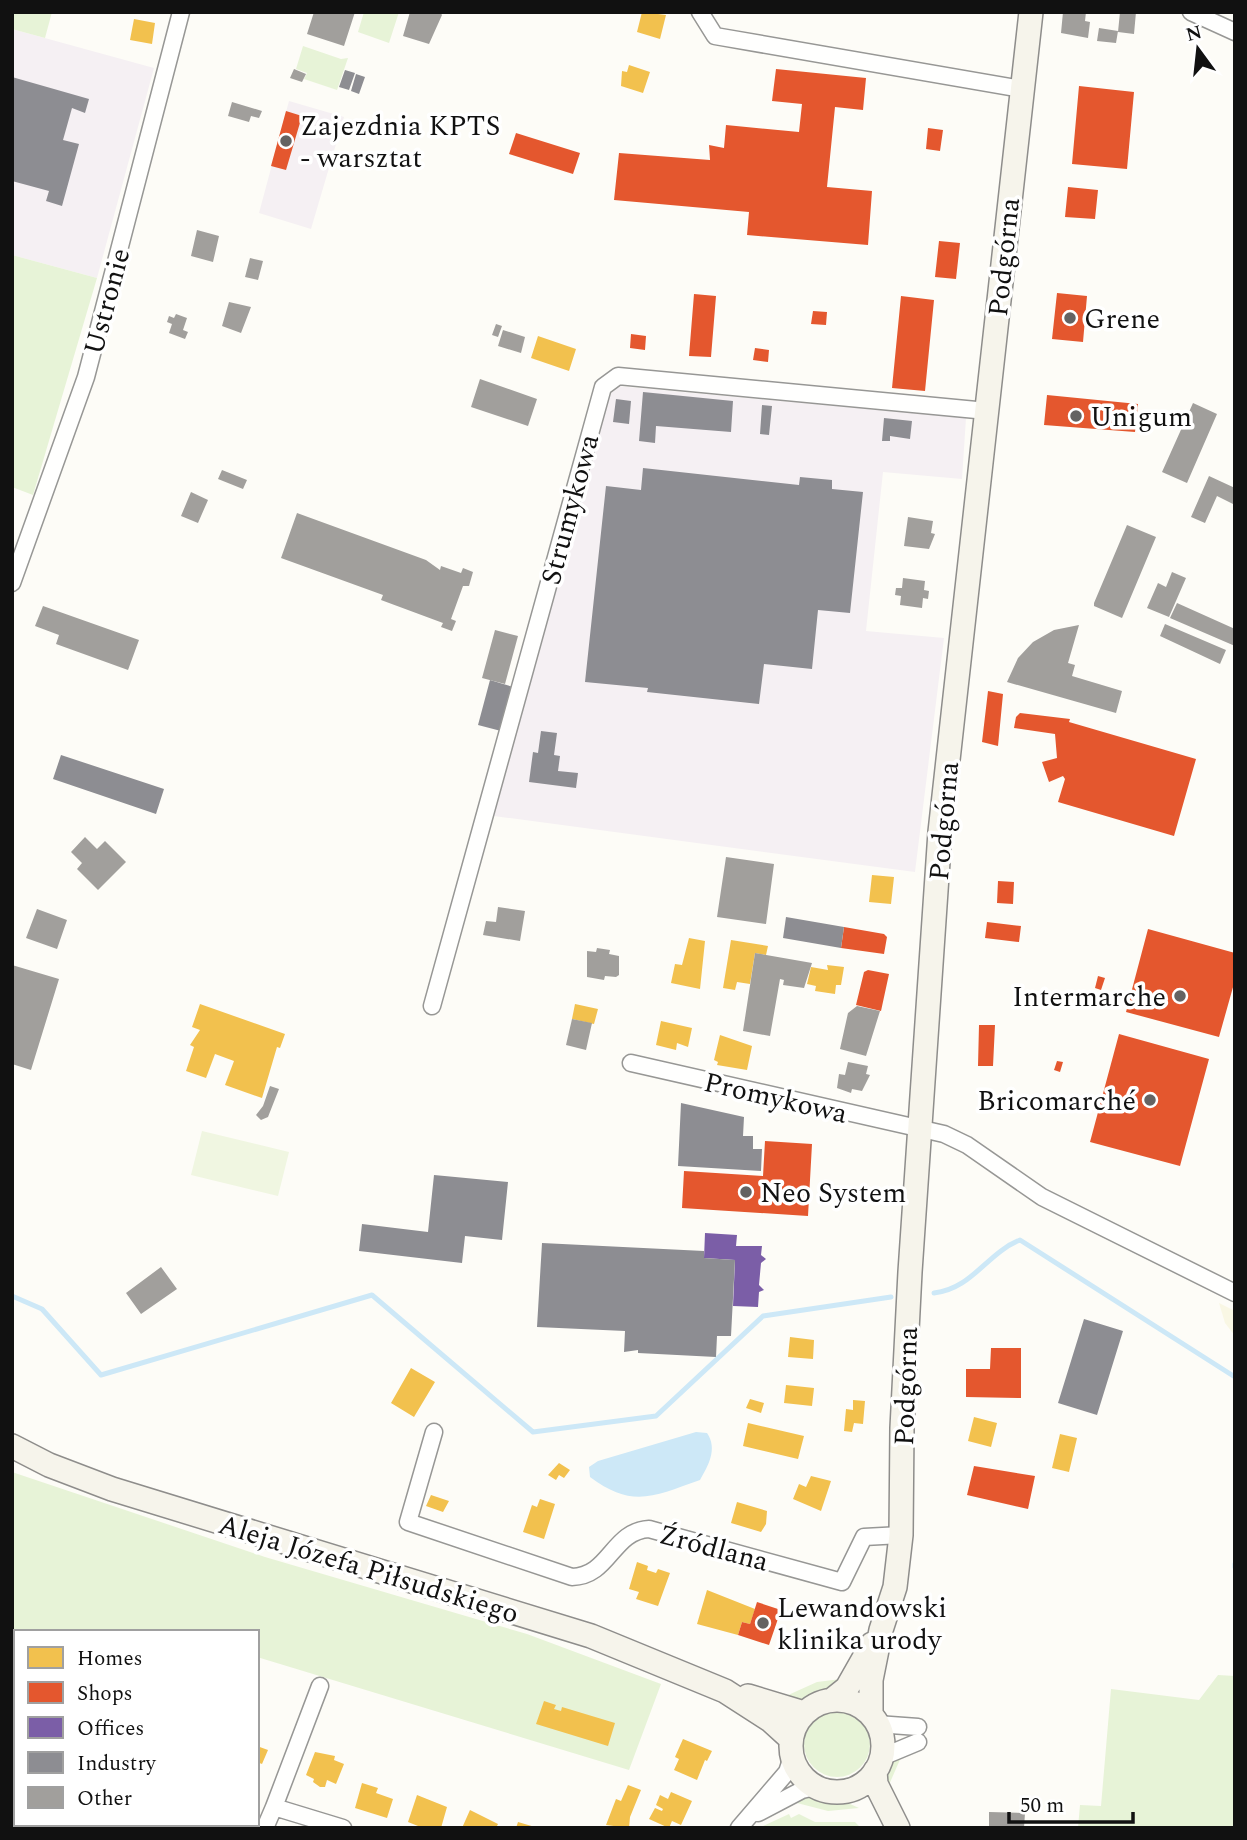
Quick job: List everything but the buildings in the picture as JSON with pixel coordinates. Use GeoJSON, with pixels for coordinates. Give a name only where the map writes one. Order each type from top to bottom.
{"type":"FeatureCollection","features":[{"type":"Feature","properties":{"kind":"main road","name":"Podgórna"},"geometry":{"type":"LineString","coordinates":[[874,1720],[870,1689],[881,1630],[895,1587],[901,1535],[902,1428],[940,832],[1031,12]]}},
{"type":"Feature","properties":{"kind":"main road","name":"Aleja Józefa Piłsudskiego"},"geometry":{"type":"LineString","coordinates":[[12,1446],[49,1465],[112,1489],[591,1636],[725,1691],[804,1713]]}},
{"type":"Feature","properties":{"kind":"main road","name":"Podgórna"},"geometry":{"type":"LineString","coordinates":[[832,1700],[847,1688],[881,1630]]}},
{"type":"Feature","properties":{"kind":"main road","name":"Aleja Józefa Piłsudskiego"},"geometry":{"type":"LineString","coordinates":[[725,1691],[770,1720],[791,1748]]}},
{"type":"Feature","properties":{"kind":"main road"},"geometry":{"type":"LineString","coordinates":[[881,1828],[860,1798],[845,1791],[815,1787],[800,1774],[791,1748],[804,1713],[832,1700],[853,1703],[874,1720],[881,1735],[876,1784],[898,1828]]}},
{"type":"Feature","properties":{"kind":"main road"},"geometry":{"type":"LineString","coordinates":[[845,1791],[864,1783],[878,1764]]}},
{"type":"Feature","properties":{"kind":"street","name":"Ustronie"},"geometry":{"type":"LineString","coordinates":[[12,583],[86,377],[181,12]]}},
{"type":"Feature","properties":{"kind":"street"},"geometry":{"type":"LineString","coordinates":[[699,12],[715,36],[1021,89]]}},
{"type":"Feature","properties":{"kind":"street"},"geometry":{"type":"LineString","coordinates":[[1191,12],[1235,33]]}},
{"type":"Feature","properties":{"kind":"street","name":"Strumykowa"},"geometry":{"type":"LineString","coordinates":[[432,1006],[603,387],[618,376],[987,411]]}},
{"type":"Feature","properties":{"kind":"street","name":"Promykowa"},"geometry":{"type":"LineString","coordinates":[[631,1063],[944,1134],[967,1145],[1042,1197],[1235,1293]]}},
{"type":"Feature","properties":{"kind":"street","name":"Źródlana"},"geometry":{"type":"LineString","coordinates":[[434,1432],[408,1522],[572,1577],[592,1574],[602,1567],[623,1538],[636,1530],[649,1529],[842,1583],[864,1537],[901,1535]]}},
{"type":"Feature","properties":{"kind":"street"},"geometry":{"type":"LineString","coordinates":[[265,1828],[320,1686]]}},
{"type":"Feature","properties":{"kind":"street"},"geometry":{"type":"LineString","coordinates":[[874,1720],[918,1735],[878,1764]]}},
{"type":"Feature","properties":{"kind":"street"},"geometry":{"type":"LineString","coordinates":[[743,1824],[787,1772],[791,1748]]}},
{"type":"Feature","properties":{"kind":"street"},"geometry":{"type":"LineString","coordinates":[[743,1824],[802,1790],[815,1787]]}},
{"type":"Feature","properties":{"kind":"street"},"geometry":{"type":"LineString","coordinates":[[274,1807],[343,1828]]}},
{"type":"Feature","properties":{"kind":"shaded area"},"geometry":{"type":"Polygon","coordinates":[[[12,29],[154,68],[97,278],[12,255],[12,29]]]}},
{"type":"Feature","properties":{"kind":"shaded area"},"geometry":{"type":"Polygon","coordinates":[[[289,101],[344,117],[311,229],[259,213],[289,101]]]}},
{"type":"Feature","properties":{"kind":"shaded area"},"geometry":{"type":"Polygon","coordinates":[[[617,386],[966,418],[962,479],[883,472],[866,631],[944,638],[915,872],[494,816],[609,393],[617,386]]]}},
{"type":"Feature","properties":{"kind":"shaded area"},"geometry":{"type":"Polygon","coordinates":[[[1219,1303],[1235,1311],[1235,1336],[1225,1323],[1219,1303]]]}},
{"type":"Feature","properties":{"kind":"shaded area"},"geometry":{"type":"Polygon","coordinates":[[[12,1767],[14,1826],[42,1826],[12,1828],[12,1767]]]}},
{"type":"Feature","properties":{"kind":"green space"},"geometry":{"type":"Polygon","coordinates":[[[12,12],[52,12],[45,38],[12,29],[12,12]]]}},
{"type":"Feature","properties":{"kind":"green space"},"geometry":{"type":"Polygon","coordinates":[[[364,12],[399,12],[389,43],[358,32],[364,12]]]}},
{"type":"Feature","properties":{"kind":"green space"},"geometry":{"type":"Polygon","coordinates":[[[303,46],[341,59],[348,58],[337,90],[304,79],[307,73],[296,69],[303,46]]]}},
{"type":"Feature","properties":{"kind":"green space"},"geometry":{"type":"Polygon","coordinates":[[[12,255],[97,278],[33,495],[12,487],[12,255]]]}},
{"type":"Feature","properties":{"kind":"green space"},"geometry":{"type":"Polygon","coordinates":[[[202,1131],[289,1152],[278,1196],[191,1175],[202,1131]]]}},
{"type":"Feature","properties":{"kind":"green space"},"geometry":{"type":"Polygon","coordinates":[[[12,1472],[265,1557],[527,1634],[661,1684],[629,1770],[259,1658],[259,1630],[14,1630],[14,1768],[12,1472]]]}},
{"type":"Feature","properties":{"kind":"green space"},"geometry":{"type":"Polygon","coordinates":[[[1218,1675],[1235,1676],[1235,1828],[1078,1828],[1080,1805],[1101,1806],[1111,1689],[1199,1700],[1218,1675]]]}},
{"type":"Feature","properties":{"kind":"green space"},"geometry":{"type":"Polygon","coordinates":[[[841,1679],[829,1690],[816,1696],[802,1699],[786,1696],[817,1682],[841,1679]]]}},
{"type":"Feature","properties":{"kind":"green space"},"geometry":{"type":"Polygon","coordinates":[[[843,1711],[861,1720],[868,1731],[868,1757],[861,1768],[850,1775],[831,1777],[813,1768],[806,1757],[804,1738],[813,1720],[824,1713],[843,1711]]]}},
{"type":"Feature","properties":{"kind":"green space"},"geometry":{"type":"Polygon","coordinates":[[[902,1755],[888,1787],[885,1774],[893,1761],[902,1755]]]}},
{"type":"Feature","properties":{"kind":"green space"},"geometry":{"type":"Polygon","coordinates":[[[810,1796],[841,1800],[859,1808],[828,1811],[797,1803],[796,1799],[810,1796]]]}},
{"type":"Feature","properties":{"kind":"green space"},"geometry":{"type":"Polygon","coordinates":[[[789,1814],[791,1818],[799,1814],[815,1822],[855,1822],[861,1828],[759,1828],[789,1814]]]}},
{"type":"Feature","properties":{"kind":"green space"},"geometry":{"type":"Polygon","coordinates":[[[42,1826],[120,1826],[119,1828],[41,1828],[42,1826]]]}},
{"type":"Feature","properties":{"kind":"water"},"geometry":{"type":"Polygon","coordinates":[[[696,1432],[707,1433],[712,1445],[711,1457],[700,1480],[656,1495],[632,1496],[605,1487],[590,1477],[589,1467],[598,1461],[696,1432]]]}},
{"type":"Feature","properties":{"kind":"waterway"},"geometry":{"type":"LineString","coordinates":[[934,1293],[959,1285],[998,1253],[1020,1240],[1235,1377]]}},
{"type":"Feature","properties":{"kind":"waterway"},"geometry":{"type":"LineString","coordinates":[[12,1296],[42,1309],[101,1375],[372,1295],[533,1432],[656,1416],[763,1316],[891,1297]]}},
{"type":"Feature","properties":{"kind":"place","name":"Zajezdnia KPTS - warsztat"},"geometry":{"type":"Point","coordinates":[286,141]}},
{"type":"Feature","properties":{"kind":"place","name":"Grene"},"geometry":{"type":"Point","coordinates":[1070,318]}},
{"type":"Feature","properties":{"kind":"place","name":"Unigum"},"geometry":{"type":"Point","coordinates":[1076,416]}},
{"type":"Feature","properties":{"kind":"place","name":"Intermarche"},"geometry":{"type":"Point","coordinates":[1180,996]}},
{"type":"Feature","properties":{"kind":"place","name":"Bricomarché"},"geometry":{"type":"Point","coordinates":[1150,1100]}},
{"type":"Feature","properties":{"kind":"place","name":"Neo System"},"geometry":{"type":"Point","coordinates":[746,1192]}},
{"type":"Feature","properties":{"kind":"place","name":"Lewandowski klinika urody"},"geometry":{"type":"Point","coordinates":[763,1623]}}]}
